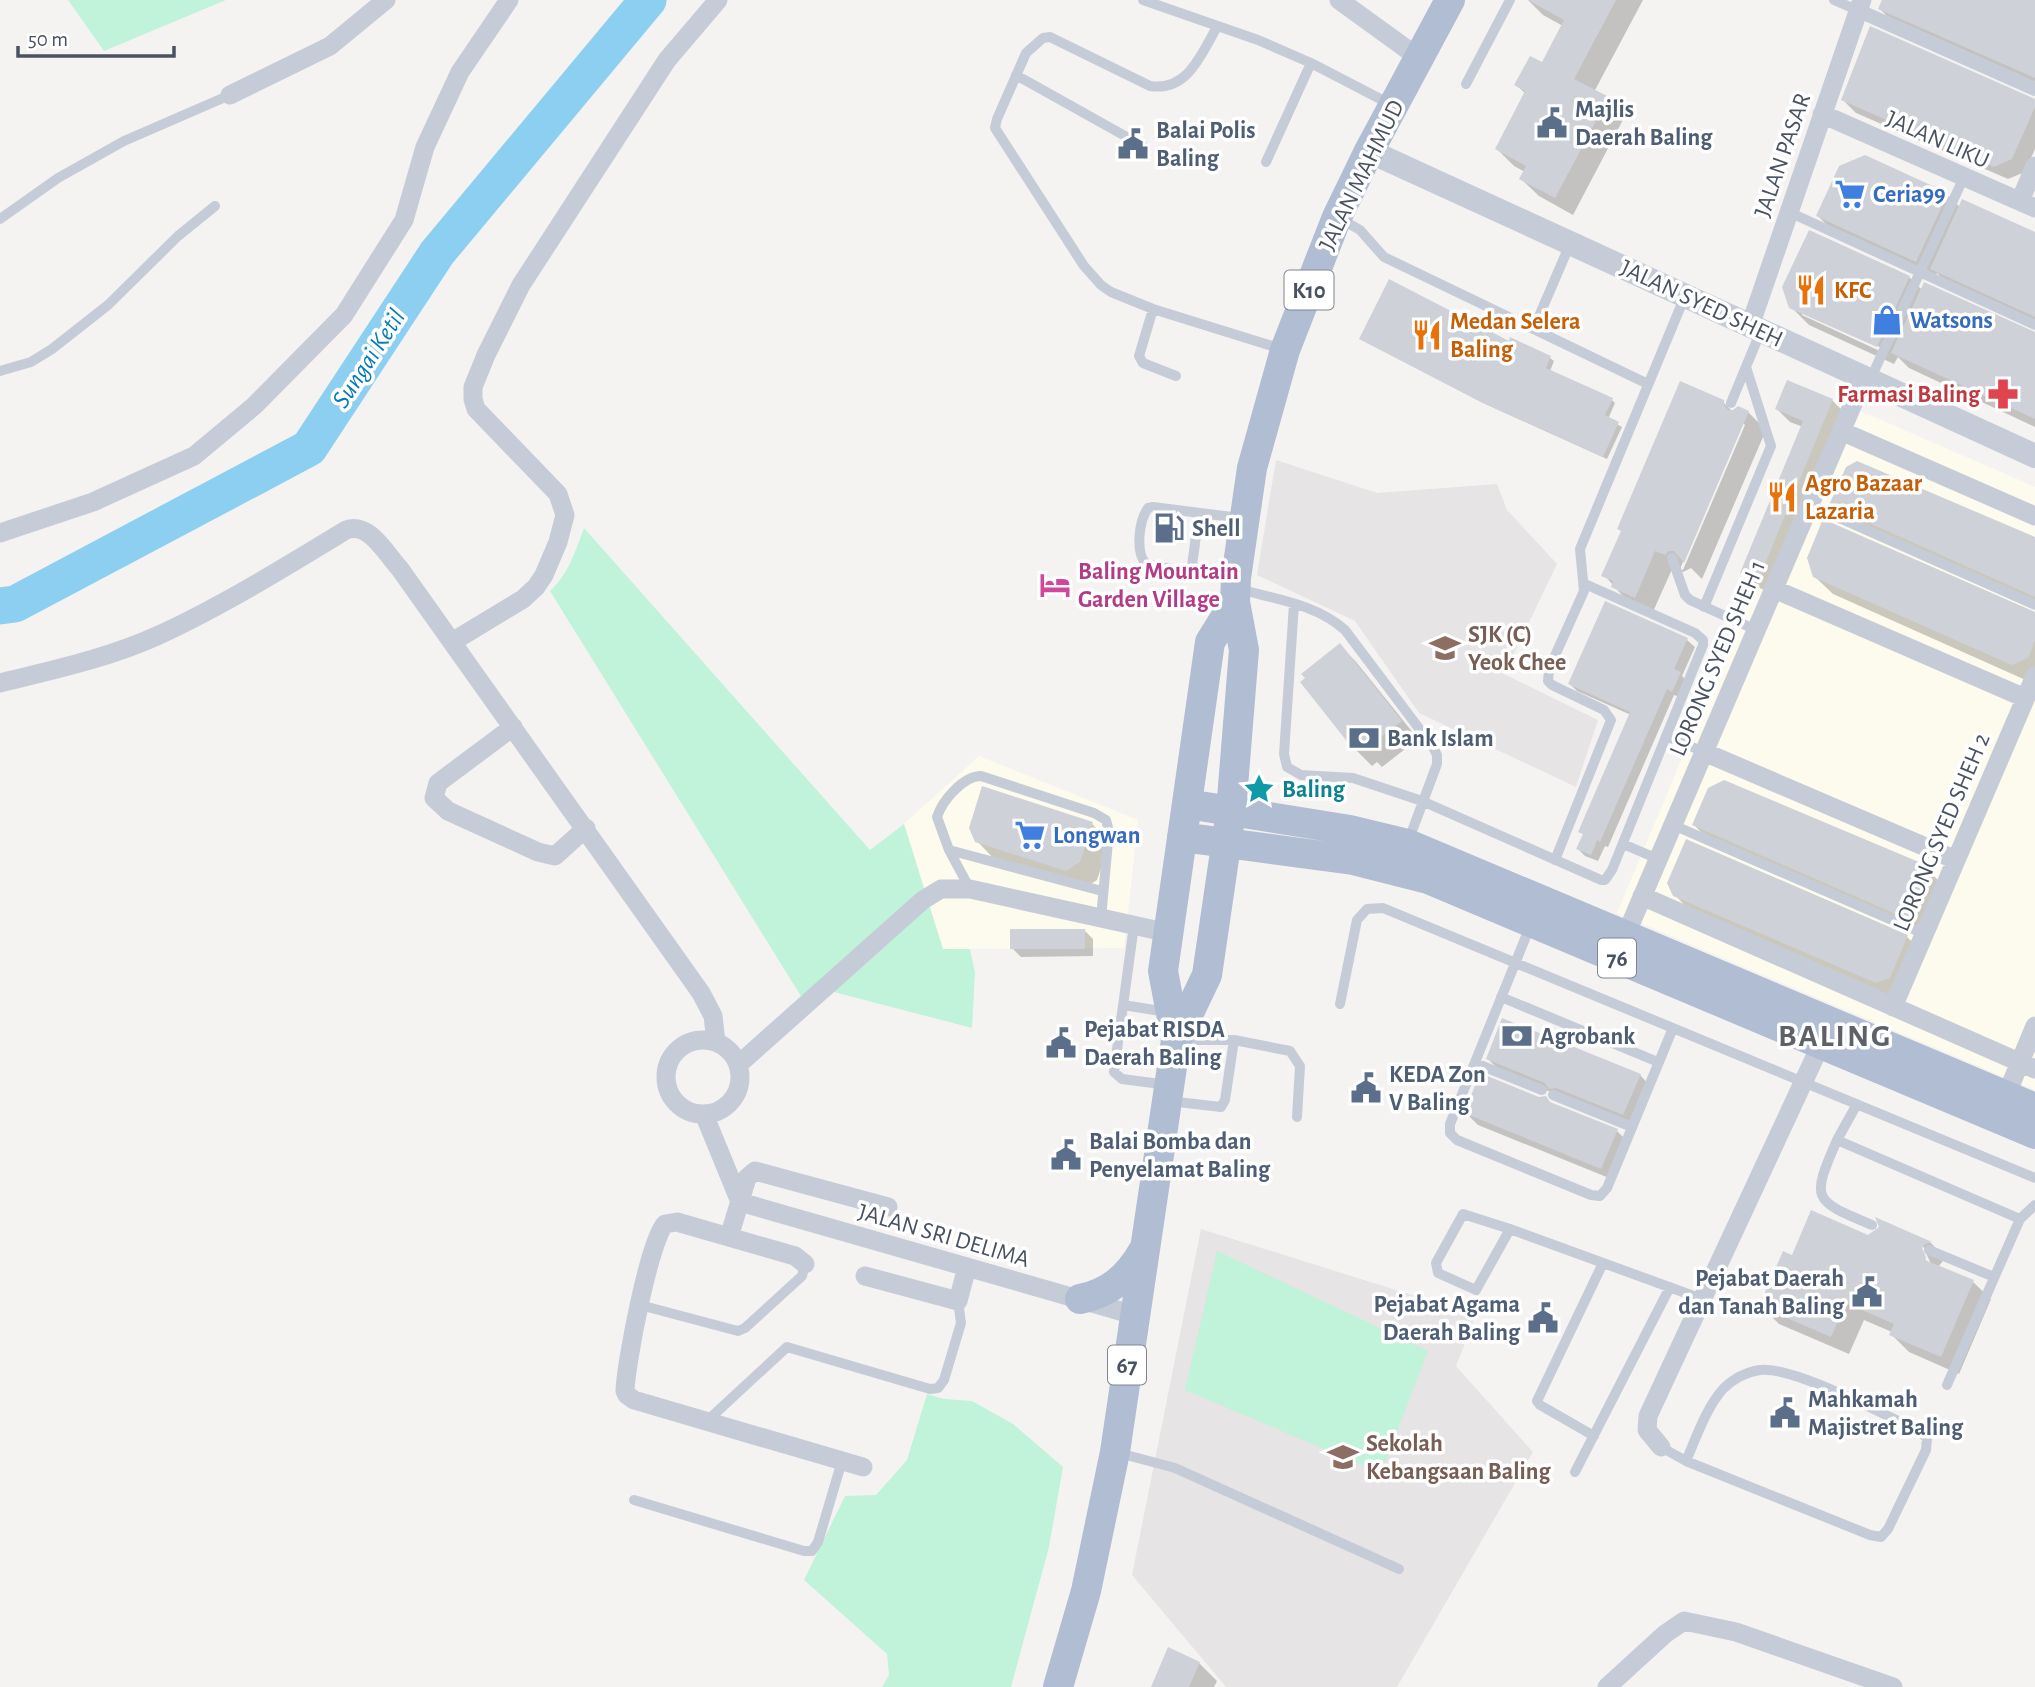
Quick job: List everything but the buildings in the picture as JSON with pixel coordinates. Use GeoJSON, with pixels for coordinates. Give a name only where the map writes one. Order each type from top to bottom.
{"type":"FeatureCollection","features":[{"type":"Feature","properties":{"kind":"main road","name":"JALAN MAHMUD"},"geometry":{"type":"LineString","coordinates":[[1231,811],[1244,650],[1235,589],[1252,468],[1286,351],[1337,217],[1369,151],[1450,0]]}},
{"type":"Feature","properties":{"kind":"main road","name":"JALAN MAHMUD"},"geometry":{"type":"LineString","coordinates":[[1187,804],[1210,642],[1235,589]]}},
{"type":"Feature","properties":{"kind":"main road"},"geometry":{"type":"LineString","coordinates":[[1236,750],[1243,776],[1259,803],[1275,818]]}},
{"type":"Feature","properties":{"kind":"main road","name":"76"},"geometry":{"type":"LineString","coordinates":[[1187,804],[1350,830],[1408,844],[1821,1044],[2035,1134]]}},
{"type":"Feature","properties":{"kind":"main road","name":"67"},"geometry":{"type":"LineString","coordinates":[[1058,1687],[1086,1591],[1115,1452],[1168,1093],[1173,1026],[1163,971],[1187,804]]}},
{"type":"Feature","properties":{"kind":"main road","name":"67"},"geometry":{"type":"LineString","coordinates":[[1173,1026],[1207,975],[1231,811]]}},
{"type":"Feature","properties":{"kind":"main road","name":"76"},"geometry":{"type":"LineString","coordinates":[[1182,837],[1353,860],[1428,879],[1532,923],[1621,946],[2035,1108]]}},
{"type":"Feature","properties":{"kind":"main road"},"geometry":{"type":"LineString","coordinates":[[1080,1299],[1097,1296],[1120,1281],[1144,1251]]}},
{"type":"Feature","properties":{"kind":"street"},"geometry":{"type":"LineString","coordinates":[[230,95],[330,46],[386,0]]}},
{"type":"Feature","properties":{"kind":"street"},"geometry":{"type":"LineString","coordinates":[[0,533],[93,502],[194,456],[254,406],[344,315],[404,220],[425,147],[460,72],[509,0]]}},
{"type":"Feature","properties":{"kind":"street"},"geometry":{"type":"LineString","coordinates":[[452,642],[523,599],[536,587],[558,542],[565,515],[558,494],[476,409],[473,387],[486,355],[521,285],[599,163],[667,60],[718,0]]}},
{"type":"Feature","properties":{"kind":"street"},"geometry":{"type":"LineString","coordinates":[[1339,0],[1419,58]]}},
{"type":"Feature","properties":{"kind":"street"},"geometry":{"type":"LineString","coordinates":[[1860,5],[2035,89]]}},
{"type":"Feature","properties":{"kind":"street","name":"JALAN PASAR"},"geometry":{"type":"LineString","coordinates":[[1756,328],[1788,212],[1860,5]]}},
{"type":"Feature","properties":{"kind":"street","name":"JALAN LIKU"},"geometry":{"type":"LineString","coordinates":[[1822,114],[2027,205]]}},
{"type":"Feature","properties":{"kind":"street","name":"JALAN SYED SHEH"},"geometry":{"type":"LineString","coordinates":[[1369,151],[2035,456]]}},
{"type":"Feature","properties":{"kind":"street"},"geometry":{"type":"LineString","coordinates":[[2027,205],[2035,166]]}},
{"type":"Feature","properties":{"kind":"street","name":"LORONG SYED SHEH 1"},"geometry":{"type":"LineString","coordinates":[[1621,946],[1841,431],[1867,379]]}},
{"type":"Feature","properties":{"kind":"street"},"geometry":{"type":"LineString","coordinates":[[1841,431],[2035,516]]}},
{"type":"Feature","properties":{"kind":"street"},"geometry":{"type":"LineString","coordinates":[[0,682],[83,661],[157,636],[353,527],[369,534],[392,560],[452,642],[701,993],[713,1016],[716,1042]]}},
{"type":"Feature","properties":{"kind":"street"},"geometry":{"type":"LineString","coordinates":[[1774,589],[2025,698]]}},
{"type":"Feature","properties":{"kind":"street","name":"LORONG SYED SHEH 2"},"geometry":{"type":"LineString","coordinates":[[1893,1007],[1956,860],[2026,721],[2025,698],[2035,676]]}},
{"type":"Feature","properties":{"kind":"street"},"geometry":{"type":"LineString","coordinates":[[513,727],[438,783],[434,798],[448,811],[538,852],[555,856],[586,828]]}},
{"type":"Feature","properties":{"kind":"street"},"geometry":{"type":"LineString","coordinates":[[1704,752],[1956,860]]}},
{"type":"Feature","properties":{"kind":"street"},"geometry":{"type":"LineString","coordinates":[[738,1065],[923,900],[941,890],[970,889],[1169,933]]}},
{"type":"Feature","properties":{"kind":"street"},"geometry":{"type":"LineString","coordinates":[[1642,897],[2027,1065]]}},
{"type":"Feature","properties":{"kind":"street"},"geometry":{"type":"LineString","coordinates":[[2006,1096],[2027,1065],[2035,1026]]}},
{"type":"Feature","properties":{"kind":"street"},"geometry":{"type":"LineString","coordinates":[[696,1040],[716,1042],[733,1055],[738,1065],[740,1076],[734,1098],[716,1112],[704,1114],[684,1109],[670,1094],[665,1074],[672,1055],[679,1048],[696,1040]]}},
{"type":"Feature","properties":{"kind":"street"},"geometry":{"type":"LineString","coordinates":[[1661,1447],[1647,1430],[1648,1416],[1821,1044]]}},
{"type":"Feature","properties":{"kind":"street"},"geometry":{"type":"LineString","coordinates":[[704,1114],[740,1202]]}},
{"type":"Feature","properties":{"kind":"street"},"geometry":{"type":"LineString","coordinates":[[729,1237],[747,1178],[755,1171],[888,1207]]}},
{"type":"Feature","properties":{"kind":"street","name":"JALAN SRI DELIMA"},"geometry":{"type":"LineString","coordinates":[[740,1202],[1134,1315]]}},
{"type":"Feature","properties":{"kind":"street"},"geometry":{"type":"LineString","coordinates":[[805,1264],[795,1256],[677,1222],[665,1224],[658,1234],[645,1279],[625,1387],[627,1395],[863,1467]]}},
{"type":"Feature","properties":{"kind":"street"},"geometry":{"type":"LineString","coordinates":[[865,1276],[958,1301],[967,1267]]}},
{"type":"Feature","properties":{"kind":"street"},"geometry":{"type":"LineString","coordinates":[[1607,1687],[1665,1634],[1684,1621],[1736,1632],[1893,1687]]}},
{"type":"Feature","properties":{"kind":"lane"},"geometry":{"type":"LineString","coordinates":[[1143,0],[1258,40],[1311,63],[1393,106]]}},
{"type":"Feature","properties":{"kind":"lane"},"geometry":{"type":"LineString","coordinates":[[1466,84],[1510,0]]}},
{"type":"Feature","properties":{"kind":"lane"},"geometry":{"type":"LineString","coordinates":[[1834,0],[1860,5]]}},
{"type":"Feature","properties":{"kind":"lane"},"geometry":{"type":"LineString","coordinates":[[1217,27],[1192,70],[1176,83],[1164,88],[1150,86],[1050,37],[1043,38],[1026,53],[995,128],[1093,278],[1111,292],[1153,309],[1286,351]]}},
{"type":"Feature","properties":{"kind":"lane"},"geometry":{"type":"LineString","coordinates":[[1266,162],[1311,63]]}},
{"type":"Feature","properties":{"kind":"lane"},"geometry":{"type":"LineString","coordinates":[[1016,75],[1143,146]]}},
{"type":"Feature","properties":{"kind":"lane"},"geometry":{"type":"LineString","coordinates":[[0,219],[58,178],[124,141],[230,95]]}},
{"type":"Feature","properties":{"kind":"lane"},"geometry":{"type":"LineString","coordinates":[[1867,379],[1964,177]]}},
{"type":"Feature","properties":{"kind":"lane"},"geometry":{"type":"LineString","coordinates":[[0,371],[31,362],[71,334],[108,305],[178,236],[215,206]]}},
{"type":"Feature","properties":{"kind":"lane"},"geometry":{"type":"LineString","coordinates":[[1788,212],[2035,325]]}},
{"type":"Feature","properties":{"kind":"lane"},"geometry":{"type":"LineString","coordinates":[[1337,217],[1360,230],[1384,257],[1648,384]]}},
{"type":"Feature","properties":{"kind":"lane"},"geometry":{"type":"LineString","coordinates":[[1534,328],[1570,243]]}},
{"type":"Feature","properties":{"kind":"lane"},"geometry":{"type":"LineString","coordinates":[[1555,860],[1611,720],[1605,710],[1557,689],[1548,681],[1549,669],[1584,591],[1580,549],[1685,296]]}},
{"type":"Feature","properties":{"kind":"lane"},"geometry":{"type":"LineString","coordinates":[[1153,309],[1139,356],[1143,362],[1176,376]]}},
{"type":"Feature","properties":{"kind":"lane"},"geometry":{"type":"LineString","coordinates":[[1731,403],[1746,366],[1756,328]]}},
{"type":"Feature","properties":{"kind":"lane"},"geometry":{"type":"LineString","coordinates":[[1704,607],[1771,446],[1746,366]]}},
{"type":"Feature","properties":{"kind":"lane"},"geometry":{"type":"LineString","coordinates":[[1810,505],[2035,605]]}},
{"type":"Feature","properties":{"kind":"lane"},"geometry":{"type":"LineString","coordinates":[[1244,518],[1148,508],[1143,520],[1139,551],[1141,559],[1146,564],[1191,573],[1235,589],[1321,613],[1345,630],[1437,755],[1437,764],[1408,844]]}},
{"type":"Feature","properties":{"kind":"lane"},"geometry":{"type":"LineString","coordinates":[[1191,573],[1199,514]]}},
{"type":"Feature","properties":{"kind":"lane"},"geometry":{"type":"LineString","coordinates":[[1672,558],[1685,595],[1690,600],[1756,630]]}},
{"type":"Feature","properties":{"kind":"lane"},"geometry":{"type":"LineString","coordinates":[[1294,604],[1284,754],[1287,767],[1301,775],[1353,778],[1422,801],[1597,879],[1605,880],[1623,844],[1702,650],[1703,640],[1695,632],[1585,584]]}},
{"type":"Feature","properties":{"kind":"lane"},"geometry":{"type":"LineString","coordinates":[[1666,736],[1704,752]]}},
{"type":"Feature","properties":{"kind":"lane"},"geometry":{"type":"LineString","coordinates":[[970,889],[938,821],[940,809],[967,779],[981,776],[1094,813],[1106,820],[1109,831],[1101,918]]}},
{"type":"Feature","properties":{"kind":"lane"},"geometry":{"type":"LineString","coordinates":[[1673,825],[1924,934]]}},
{"type":"Feature","properties":{"kind":"lane"},"geometry":{"type":"LineString","coordinates":[[1623,844],[1658,859]]}},
{"type":"Feature","properties":{"kind":"lane"},"geometry":{"type":"LineString","coordinates":[[950,850],[1102,891]]}},
{"type":"Feature","properties":{"kind":"lane"},"geometry":{"type":"LineString","coordinates":[[1340,1004],[1357,920],[1361,914],[1374,907],[1383,908],[2035,1178]]}},
{"type":"Feature","properties":{"kind":"lane"},"geometry":{"type":"LineString","coordinates":[[1532,923],[1449,1128],[1452,1137],[1591,1195],[1600,1196],[1607,1188],[1672,1028]]}},
{"type":"Feature","properties":{"kind":"lane"},"geometry":{"type":"LineString","coordinates":[[1134,925],[1114,1069],[1116,1076],[1221,1107],[1225,1100],[1234,1040]]}},
{"type":"Feature","properties":{"kind":"lane"},"geometry":{"type":"LineString","coordinates":[[1502,998],[1658,1062]]}},
{"type":"Feature","properties":{"kind":"lane"},"geometry":{"type":"LineString","coordinates":[[1123,1005],[1173,1026],[1284,1048],[1295,1055],[1300,1066],[1297,1117]]}},
{"type":"Feature","properties":{"kind":"lane"},"geometry":{"type":"LineString","coordinates":[[1475,1063],[1542,1090]]}},
{"type":"Feature","properties":{"kind":"lane"},"geometry":{"type":"LineString","coordinates":[[1553,1095],[1632,1127]]}},
{"type":"Feature","properties":{"kind":"lane"},"geometry":{"type":"LineString","coordinates":[[1857,1104],[1837,1140],[1819,1186],[1821,1197],[1828,1205],[1872,1225]]}},
{"type":"Feature","properties":{"kind":"lane"},"geometry":{"type":"LineString","coordinates":[[1837,1140],[2020,1219]]}},
{"type":"Feature","properties":{"kind":"lane"},"geometry":{"type":"LineString","coordinates":[[1947,1385],[2020,1219],[2035,1205]]}},
{"type":"Feature","properties":{"kind":"lane"},"geometry":{"type":"LineString","coordinates":[[1510,1229],[1476,1290],[1438,1273],[1436,1263],[1463,1214],[1510,1229],[1702,1299]]}},
{"type":"Feature","properties":{"kind":"lane"},"geometry":{"type":"LineString","coordinates":[[1929,1250],[1994,1277]]}},
{"type":"Feature","properties":{"kind":"lane"},"geometry":{"type":"LineString","coordinates":[[1594,1436],[1537,1401],[1603,1263]]}},
{"type":"Feature","properties":{"kind":"lane"},"geometry":{"type":"LineString","coordinates":[[640,1305],[738,1331],[745,1328],[802,1276],[805,1264]]}},
{"type":"Feature","properties":{"kind":"lane"},"geometry":{"type":"LineString","coordinates":[[1575,1472],[1670,1287]]}},
{"type":"Feature","properties":{"kind":"lane"},"geometry":{"type":"LineString","coordinates":[[707,1421],[787,1347],[930,1389],[939,1388],[944,1380],[961,1323],[958,1301]]}},
{"type":"Feature","properties":{"kind":"lane"},"geometry":{"type":"LineString","coordinates":[[1661,1447],[1686,1461],[1881,1538],[1888,1529],[1926,1450],[1927,1438],[1807,1379],[1784,1371],[1761,1370],[1739,1376],[1722,1390],[1686,1461]]}},
{"type":"Feature","properties":{"kind":"lane"},"geometry":{"type":"LineString","coordinates":[[1115,1452],[1175,1468],[1399,1569]]}},
{"type":"Feature","properties":{"kind":"lane"},"geometry":{"type":"LineString","coordinates":[[634,1500],[804,1551],[812,1551],[818,1542],[842,1461]]}},
{"type":"Feature","properties":{"kind":"shaded area"},"geometry":{"type":"Polygon","coordinates":[[[1833,399],[2035,487],[2035,1090],[1617,913],[1833,399]]]}},
{"type":"Feature","properties":{"kind":"shaded area","name":"SJK (C) Yeok Chee"},"geometry":{"type":"Polygon","coordinates":[[[1276,460],[1377,493],[1497,484],[1507,510],[1557,564],[1504,674],[1598,720],[1576,787],[1419,713],[1355,621],[1257,575],[1276,460]]]}},
{"type":"Feature","properties":{"kind":"shaded area"},"geometry":{"type":"Polygon","coordinates":[[[979,756],[1138,820],[1124,948],[943,949],[904,824],[979,756]]]}},
{"type":"Feature","properties":{"kind":"shaded area","name":"Sekolah Kebangsaan Baling"},"geometry":{"type":"Polygon","coordinates":[[[1201,1229],[1476,1315],[1456,1366],[1533,1452],[1397,1687],[1226,1687],[1132,1575],[1201,1229]]]}},
{"type":"Feature","properties":{"kind":"green space"},"geometry":{"type":"Polygon","coordinates":[[[68,0],[226,0],[104,51],[68,0]]]}},
{"type":"Feature","properties":{"kind":"green space"},"geometry":{"type":"Polygon","coordinates":[[[584,528],[870,850],[904,824],[943,949],[970,949],[975,973],[972,1028],[830,991],[807,1006],[550,591],[567,569],[584,528]]]}},
{"type":"Feature","properties":{"kind":"green space"},"geometry":{"type":"Polygon","coordinates":[[[1217,1251],[1428,1351],[1381,1473],[1185,1390],[1217,1251]]]}},
{"type":"Feature","properties":{"kind":"green space"},"geometry":{"type":"Polygon","coordinates":[[[927,1394],[944,1399],[972,1401],[1013,1424],[1063,1467],[1049,1547],[1011,1687],[882,1687],[889,1675],[887,1654],[804,1580],[845,1496],[876,1495],[907,1460],[927,1394]]]}},
{"type":"Feature","properties":{"kind":"waterway","name":"Sungai Ketil"},"geometry":{"type":"LineString","coordinates":[[0,606],[15,604],[309,448],[437,253],[648,0]]}},
{"type":"Feature","properties":{"kind":"place","name":"Majlis Daerah Baling"},"geometry":{"type":"Point","coordinates":[1552,123]}},
{"type":"Feature","properties":{"kind":"place","name":"Balai Polis Baling"},"geometry":{"type":"Point","coordinates":[1133,144]}},
{"type":"Feature","properties":{"kind":"place","name":"Ceria99"},"geometry":{"type":"Point","coordinates":[1850,194]}},
{"type":"Feature","properties":{"kind":"place","name":"KFC"},"geometry":{"type":"Point","coordinates":[1811,290]}},
{"type":"Feature","properties":{"kind":"place","name":"Watsons"},"geometry":{"type":"Point","coordinates":[1887,320]}},
{"type":"Feature","properties":{"kind":"place","name":"Medan Selera Baling"},"geometry":{"type":"Point","coordinates":[1427,335]}},
{"type":"Feature","properties":{"kind":"place","name":"Farmasi Baling"},"geometry":{"type":"Point","coordinates":[2003,394]}},
{"type":"Feature","properties":{"kind":"place","name":"Agro Bazaar Lazaria"},"geometry":{"type":"Point","coordinates":[1782,497]}},
{"type":"Feature","properties":{"kind":"place","name":"Shell"},"geometry":{"type":"Point","coordinates":[1169,528]}},
{"type":"Feature","properties":{"kind":"place","name":"Baling Mountain Garden Village"},"geometry":{"type":"Point","coordinates":[1055,585]}},
{"type":"Feature","properties":{"kind":"place","name":"SJK (C) Yeok Chee"},"geometry":{"type":"Point","coordinates":[1445,648]}},
{"type":"Feature","properties":{"kind":"place","name":"Bank Islam"},"geometry":{"type":"Point","coordinates":[1364,738]}},
{"type":"Feature","properties":{"kind":"place","name":"Baling"},"geometry":{"type":"Point","coordinates":[1259,789]}},
{"type":"Feature","properties":{"kind":"place","name":"Longwan"},"geometry":{"type":"Point","coordinates":[1030,835]}},
{"type":"Feature","properties":{"kind":"place","name":"Agrobank"},"geometry":{"type":"Point","coordinates":[1517,1036]}},
{"type":"Feature","properties":{"kind":"place","name":"Pejabat RISDA Daerah Baling"},"geometry":{"type":"Point","coordinates":[1061,1043]}},
{"type":"Feature","properties":{"kind":"place","name":"KEDA Zon V Baling"},"geometry":{"type":"Point","coordinates":[1366,1088]}},
{"type":"Feature","properties":{"kind":"place","name":"Balai Bomba dan Penyelamat Baling"},"geometry":{"type":"Point","coordinates":[1066,1155]}},
{"type":"Feature","properties":{"kind":"place","name":"Pejabat Daerah dan Tanah Baling"},"geometry":{"type":"Point","coordinates":[1867,1292]}},
{"type":"Feature","properties":{"kind":"place","name":"Pejabat Agama Daerah Baling"},"geometry":{"type":"Point","coordinates":[1543,1318]}},
{"type":"Feature","properties":{"kind":"place","name":"Mahkamah Majistret Baling"},"geometry":{"type":"Point","coordinates":[1785,1413]}},
{"type":"Feature","properties":{"kind":"place","name":"Sekolah Kebangsaan Baling"},"geometry":{"type":"Point","coordinates":[1343,1457]}},
{"type":"Feature","properties":{"kind":"district","name":"BALING"},"geometry":{"type":"Point","coordinates":[1835,1035]}}]}
